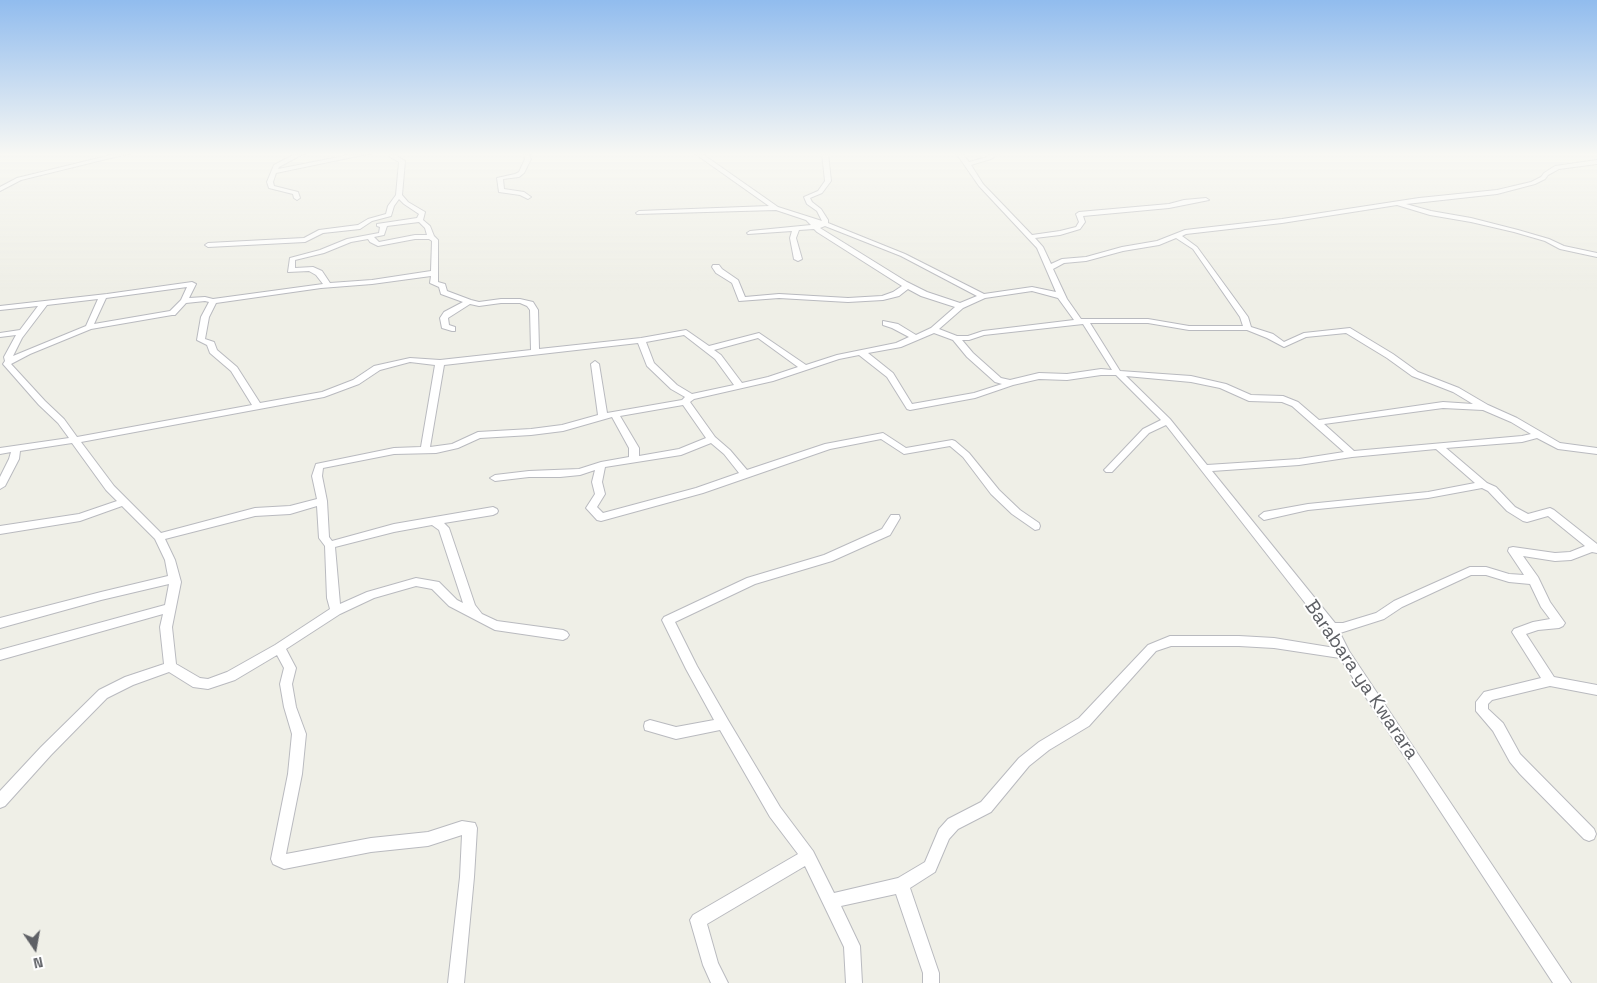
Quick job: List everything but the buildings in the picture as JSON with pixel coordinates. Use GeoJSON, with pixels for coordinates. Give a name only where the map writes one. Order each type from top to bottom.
{"type":"FeatureCollection","features":[{"type":"Feature","properties":{"kind":"street"},"geometry":{"type":"LineString","coordinates":[[360,227],[370,220],[389,215],[391,206],[396,199]]}},
{"type":"Feature","properties":{"kind":"street"},"geometry":{"type":"LineString","coordinates":[[402,199],[423,213],[420,220]]}},
{"type":"Feature","properties":{"kind":"street"},"geometry":{"type":"LineString","coordinates":[[762,199],[773,207],[825,224],[918,262],[982,296]]}},
{"type":"Feature","properties":{"kind":"street"},"geometry":{"type":"LineString","coordinates":[[808,199],[809,203],[819,210],[825,220],[825,224]]}},
{"type":"Feature","properties":{"kind":"street","name":"Barabara ya Kwarara"},"geometry":{"type":"LineString","coordinates":[[994,199],[1040,247],[1051,267],[1061,296],[1122,373],[1166,421],[1332,628],[1344,654],[1563,983]]}},
{"type":"Feature","properties":{"kind":"street"},"geometry":{"type":"LineString","coordinates":[[1051,267],[1062,261],[1159,243],[1185,232],[1272,222],[1434,199]]}},
{"type":"Feature","properties":{"kind":"street"},"geometry":{"type":"LineString","coordinates":[[1030,237],[1060,233],[1078,228],[1082,222],[1079,214],[1169,206],[1184,202],[1206,200]]}},
{"type":"Feature","properties":{"kind":"street"},"geometry":{"type":"LineString","coordinates":[[1396,203],[1430,213],[1471,220],[1516,231],[1547,240],[1562,248],[1597,256]]}},
{"type":"Feature","properties":{"kind":"street"},"geometry":{"type":"LineString","coordinates":[[640,213],[773,207]]}},
{"type":"Feature","properties":{"kind":"street"},"geometry":{"type":"LineString","coordinates":[[809,219],[814,227],[907,286],[960,306]]}},
{"type":"Feature","properties":{"kind":"street"},"geometry":{"type":"LineString","coordinates":[[208,245],[305,240],[321,231],[420,220],[428,227],[431,237],[435,240],[436,263],[433,273],[434,283],[442,286],[444,292],[479,304],[502,301],[520,301],[530,304],[534,310],[535,352]]}},
{"type":"Feature","properties":{"kind":"street"},"geometry":{"type":"LineString","coordinates":[[750,233],[814,227],[825,224]]}},
{"type":"Feature","properties":{"kind":"street"},"geometry":{"type":"LineString","coordinates":[[328,285],[319,273],[310,269],[291,270],[292,259],[298,256],[322,252],[345,244],[349,240],[382,234],[384,225]]}},
{"type":"Feature","properties":{"kind":"street"},"geometry":{"type":"LineString","coordinates":[[796,229],[793,238],[798,259]]}},
{"type":"Feature","properties":{"kind":"street"},"geometry":{"type":"LineString","coordinates":[[370,236],[372,241],[378,244],[415,237],[431,237]]}},
{"type":"Feature","properties":{"kind":"street"},"geometry":{"type":"LineString","coordinates":[[1178,236],[1194,248],[1244,317],[1248,328]]}},
{"type":"Feature","properties":{"kind":"street"},"geometry":{"type":"LineString","coordinates":[[716,266],[719,271],[735,282],[742,299],[780,296],[848,300],[883,298],[896,294],[907,286]]}},
{"type":"Feature","properties":{"kind":"street"},"geometry":{"type":"LineString","coordinates":[[184,301],[205,299],[213,301],[433,273]]}},
{"type":"Feature","properties":{"kind":"street"},"geometry":{"type":"LineString","coordinates":[[0,308],[192,284],[184,301],[172,313],[89,327],[5,363]]}},
{"type":"Feature","properties":{"kind":"street"},"geometry":{"type":"LineString","coordinates":[[336,611],[330,545],[324,538],[322,501],[317,476],[320,466],[394,451],[436,450],[456,446],[478,435],[563,428],[603,416],[688,399],[739,385],[770,380],[837,357],[898,345],[916,338],[934,330],[960,306],[982,296],[1032,289],[1061,296]]}},
{"type":"Feature","properties":{"kind":"street"},"geometry":{"type":"LineString","coordinates":[[89,327],[103,296]]}},
{"type":"Feature","properties":{"kind":"street"},"geometry":{"type":"LineString","coordinates":[[213,301],[205,317],[201,340],[211,344],[214,351],[234,368],[258,407]]}},
{"type":"Feature","properties":{"kind":"street"},"geometry":{"type":"LineString","coordinates":[[5,363],[22,332],[45,302]]}},
{"type":"Feature","properties":{"kind":"street"},"geometry":{"type":"LineString","coordinates":[[452,328],[445,326],[444,318],[447,314],[470,302]]}},
{"type":"Feature","properties":{"kind":"street"},"geometry":{"type":"LineString","coordinates":[[934,330],[956,338],[969,338],[983,333],[1082,321],[1148,321],[1189,328],[1248,328],[1270,336],[1284,345],[1304,335],[1347,330],[1390,356],[1415,374],[1456,390],[1485,407],[1514,420],[1558,446],[1597,451]]}},
{"type":"Feature","properties":{"kind":"street"},"geometry":{"type":"LineString","coordinates":[[886,323],[916,338]]}},
{"type":"Feature","properties":{"kind":"street"},"geometry":{"type":"LineString","coordinates":[[0,335],[22,332]]}},
{"type":"Feature","properties":{"kind":"street"},"geometry":{"type":"LineString","coordinates":[[0,451],[75,440],[258,407],[340,389],[356,382],[378,368],[406,360],[440,363],[642,340],[686,332],[718,357],[739,385]]}},
{"type":"Feature","properties":{"kind":"street"},"geometry":{"type":"LineString","coordinates":[[707,349],[759,335],[805,368]]}},
{"type":"Feature","properties":{"kind":"street"},"geometry":{"type":"LineString","coordinates":[[956,338],[970,355],[998,380],[1010,383]]}},
{"type":"Feature","properties":{"kind":"street"},"geometry":{"type":"LineString","coordinates":[[642,340],[650,364],[688,399],[712,439],[728,452],[745,474]]}},
{"type":"Feature","properties":{"kind":"street"},"geometry":{"type":"LineString","coordinates":[[862,353],[890,375],[910,406],[975,395],[1010,383],[1039,376],[1067,377],[1101,372],[1191,379],[1223,386],[1249,398],[1283,399],[1295,404],[1352,454]]}},
{"type":"Feature","properties":{"kind":"street"},"geometry":{"type":"LineString","coordinates":[[5,363],[61,421],[110,488],[159,537],[170,560],[174,579],[173,598],[169,608],[166,627],[170,667]]}},
{"type":"Feature","properties":{"kind":"street"},"geometry":{"type":"LineString","coordinates":[[424,449],[440,363]]}},
{"type":"Feature","properties":{"kind":"street"},"geometry":{"type":"LineString","coordinates":[[595,364],[603,416]]}},
{"type":"Feature","properties":{"kind":"street"},"geometry":{"type":"LineString","coordinates":[[1318,423],[1443,405],[1485,407]]}},
{"type":"Feature","properties":{"kind":"street"},"geometry":{"type":"LineString","coordinates":[[615,414],[634,448],[634,459]]}},
{"type":"Feature","properties":{"kind":"street"},"geometry":{"type":"LineString","coordinates":[[1108,470],[1146,432],[1166,421]]}},
{"type":"Feature","properties":{"kind":"street"},"geometry":{"type":"LineString","coordinates":[[1204,468],[1299,462],[1352,454],[1522,439],[1537,435]]}},
{"type":"Feature","properties":{"kind":"street"},"geometry":{"type":"LineString","coordinates":[[601,465],[597,482],[600,494],[591,508],[601,518],[698,491],[828,446],[856,440],[883,436],[904,451],[952,443],[966,454],[995,492],[1016,512],[1035,526]]}},
{"type":"Feature","properties":{"kind":"street"},"geometry":{"type":"LineString","coordinates":[[495,478],[529,474],[570,473],[593,469],[601,465],[681,452],[712,439]]}},
{"type":"Feature","properties":{"kind":"street"},"geometry":{"type":"LineString","coordinates":[[1438,446],[1483,485],[1492,489],[1511,509],[1527,518],[1550,512],[1595,548]]}},
{"type":"Feature","properties":{"kind":"street"},"geometry":{"type":"LineString","coordinates":[[0,486],[14,459],[16,448]]}},
{"type":"Feature","properties":{"kind":"street"},"geometry":{"type":"LineString","coordinates":[[1264,516],[1308,507],[1428,495],[1483,485]]}},
{"type":"Feature","properties":{"kind":"street"},"geometry":{"type":"LineString","coordinates":[[159,537],[255,512],[290,510],[322,501]]}},
{"type":"Feature","properties":{"kind":"street"},"geometry":{"type":"LineString","coordinates":[[0,530],[80,516],[125,502]]}},
{"type":"Feature","properties":{"kind":"street"},"geometry":{"type":"LineString","coordinates":[[330,545],[394,528],[493,510]]}},
{"type":"Feature","properties":{"kind":"street"},"geometry":{"type":"LineString","coordinates":[[854,983],[852,946],[808,856],[775,812],[692,669],[668,620],[751,581],[828,558],[886,532],[895,518]]}},
{"type":"Feature","properties":{"kind":"street"},"geometry":{"type":"LineString","coordinates":[[434,521],[444,528],[474,614]]}},
{"type":"Feature","properties":{"kind":"street"},"geometry":{"type":"LineString","coordinates":[[1550,680],[1518,632],[1536,625],[1559,623],[1544,604],[1534,580],[1513,551],[1555,557],[1572,556],[1595,548]]}},
{"type":"Feature","properties":{"kind":"street"},"geometry":{"type":"LineString","coordinates":[[1332,628],[1343,628],[1380,616],[1398,604],[1470,571],[1486,571],[1509,578],[1534,580]]}},
{"type":"Feature","properties":{"kind":"street"},"geometry":{"type":"LineString","coordinates":[[0,623],[174,579]]}},
{"type":"Feature","properties":{"kind":"street"},"geometry":{"type":"LineString","coordinates":[[0,801],[46,751],[103,694],[129,681],[170,667],[196,683],[208,684],[230,676],[279,648],[336,611],[372,595],[416,582],[435,585],[453,603],[494,625],[563,635]]}},
{"type":"Feature","properties":{"kind":"street"},"geometry":{"type":"LineString","coordinates":[[0,655],[169,608]]}},
{"type":"Feature","properties":{"kind":"street"},"geometry":{"type":"LineString","coordinates":[[830,901],[901,885],[930,866],[944,834],[953,824],[986,807],[1024,762],[1044,746],[1084,722],[1152,648],[1170,641],[1239,641],[1344,654]]}},
{"type":"Feature","properties":{"kind":"street"},"geometry":{"type":"LineString","coordinates":[[279,648],[290,668],[286,684],[290,707],[299,734],[295,774],[278,859],[284,862],[371,845],[428,839],[462,828],[470,828],[456,983]]}},
{"type":"Feature","properties":{"kind":"street"},"geometry":{"type":"LineString","coordinates":[[1589,834],[1515,758],[1498,727],[1482,711],[1482,702],[1488,696],[1550,680],[1597,690]]}},
{"type":"Feature","properties":{"kind":"street"},"geometry":{"type":"LineString","coordinates":[[650,726],[676,733],[723,724]]}},
{"type":"Feature","properties":{"kind":"street"},"geometry":{"type":"LineString","coordinates":[[720,983],[711,965],[698,920],[808,856]]}},
{"type":"Feature","properties":{"kind":"street"},"geometry":{"type":"LineString","coordinates":[[901,885],[931,973],[931,983]]}}]}
